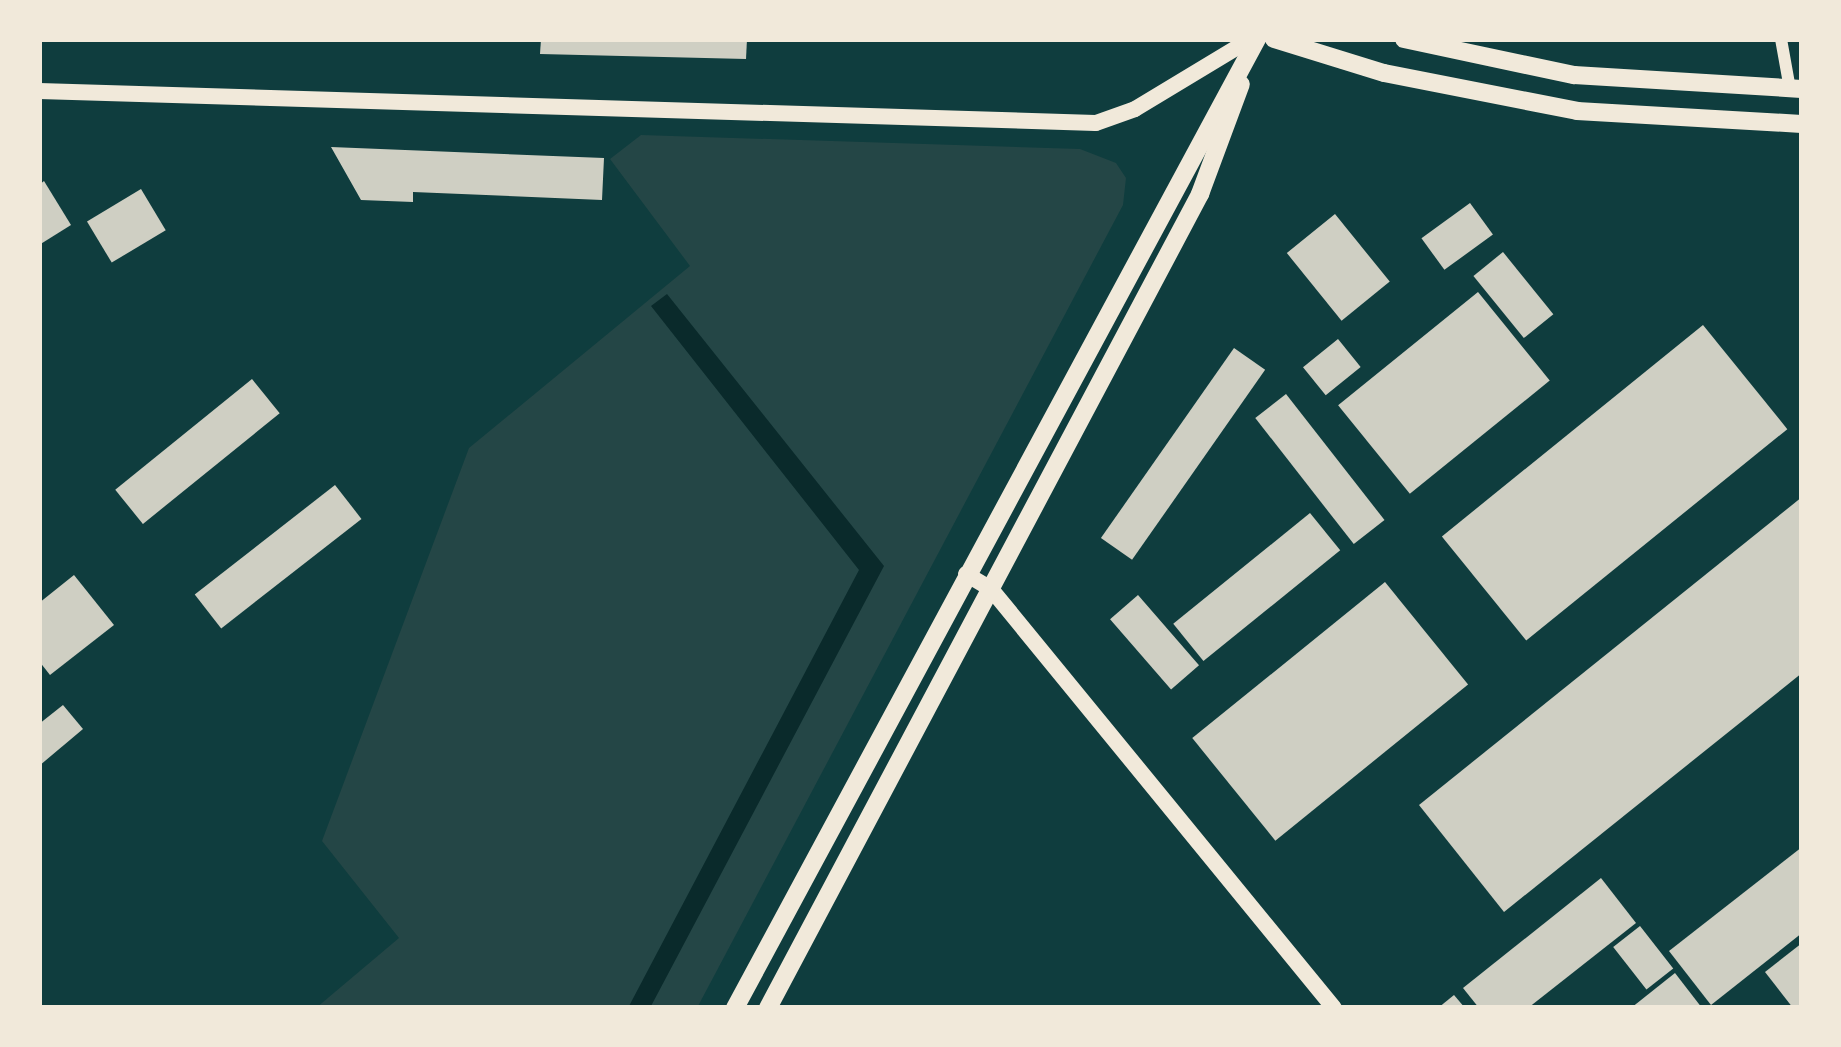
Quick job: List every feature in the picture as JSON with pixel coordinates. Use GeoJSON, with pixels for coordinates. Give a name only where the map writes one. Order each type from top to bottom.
{"type":"FeatureCollection","features":[{"type":"Feature","properties":{"kind":"main road"},"geometry":{"type":"LineString","coordinates":[[735,1008],[1255,39]]}},
{"type":"Feature","properties":{"kind":"main road"},"geometry":{"type":"LineString","coordinates":[[768,1008],[1200,194],[1255,39]]}},
{"type":"Feature","properties":{"kind":"main road"},"geometry":{"type":"LineString","coordinates":[[1274,39],[1384,73],[1577,111],[1802,124]]}},
{"type":"Feature","properties":{"kind":"main road"},"geometry":{"type":"LineString","coordinates":[[1404,39],[1574,75],[1796,89]]}},
{"type":"Feature","properties":{"kind":"street"},"geometry":{"type":"LineString","coordinates":[[39,91],[1096,123],[1135,109],[1255,39]]}},
{"type":"Feature","properties":{"kind":"street"},"geometry":{"type":"LineString","coordinates":[[1781,39],[1796,89]]}},
{"type":"Feature","properties":{"kind":"street"},"geometry":{"type":"LineString","coordinates":[[966,574],[991,589],[1334,1008]]}},
{"type":"Feature","properties":{"kind":"shaded area"},"geometry":{"type":"Polygon","coordinates":[[[641,135],[1080,149],[1116,163],[1126,178],[1123,205],[697,1008],[316,1008],[399,938],[322,841],[469,448],[690,266],[610,159],[641,135]]]}},
{"type":"Feature","properties":{"kind":"shaded area"},"geometry":{"type":"Polygon","coordinates":[[[667,294],[884,566],[650,1008],[628,1008],[859,570],[651,306],[667,294]]]}},
{"type":"Feature","properties":{"kind":"building"},"geometry":{"type":"Polygon","coordinates":[[[541,39],[747,39],[746,59],[540,54],[541,39]]]}},
{"type":"Feature","properties":{"kind":"building"},"geometry":{"type":"Polygon","coordinates":[[[331,147],[604,158],[602,200],[413,192],[413,202],[361,200],[331,147]]]}},
{"type":"Feature","properties":{"kind":"building"},"geometry":{"type":"Polygon","coordinates":[[[44,181],[71,225],[39,245],[39,185],[44,181]]]}},
{"type":"Feature","properties":{"kind":"building"},"geometry":{"type":"Polygon","coordinates":[[[141,189],[166,230],[112,263],[87,221],[141,189]]]}},
{"type":"Feature","properties":{"kind":"building"},"geometry":{"type":"Polygon","coordinates":[[[1470,203],[1493,235],[1444,270],[1421,238],[1470,203]]]}},
{"type":"Feature","properties":{"kind":"building"},"geometry":{"type":"Polygon","coordinates":[[[1335,214],[1390,282],[1342,321],[1287,253],[1335,214]]]}},
{"type":"Feature","properties":{"kind":"building"},"geometry":{"type":"Polygon","coordinates":[[[1503,252],[1553,314],[1524,338],[1473,276],[1503,252]]]}},
{"type":"Feature","properties":{"kind":"building"},"geometry":{"type":"Polygon","coordinates":[[[1478,292],[1550,381],[1410,494],[1338,405],[1478,292]]]}},
{"type":"Feature","properties":{"kind":"building"},"geometry":{"type":"Polygon","coordinates":[[[1703,325],[1787,429],[1526,641],[1442,536],[1703,325]]]}},
{"type":"Feature","properties":{"kind":"building"},"geometry":{"type":"Polygon","coordinates":[[[1338,339],[1361,367],[1326,395],[1303,367],[1338,339]]]}},
{"type":"Feature","properties":{"kind":"building"},"geometry":{"type":"Polygon","coordinates":[[[1234,348],[1265,370],[1132,560],[1101,538],[1234,348]]]}},
{"type":"Feature","properties":{"kind":"building"},"geometry":{"type":"Polygon","coordinates":[[[252,379],[280,413],[143,524],[115,490],[252,379]]]}},
{"type":"Feature","properties":{"kind":"building"},"geometry":{"type":"Polygon","coordinates":[[[1286,394],[1385,520],[1354,544],[1255,418],[1286,394]]]}},
{"type":"Feature","properties":{"kind":"building"},"geometry":{"type":"Polygon","coordinates":[[[335,485],[361,519],[221,628],[195,595],[335,485]]]}},
{"type":"Feature","properties":{"kind":"building"},"geometry":{"type":"Polygon","coordinates":[[[1802,497],[1802,673],[1504,912],[1419,805],[1802,497]]]}},
{"type":"Feature","properties":{"kind":"building"},"geometry":{"type":"Polygon","coordinates":[[[1310,513],[1340,550],[1203,661],[1173,624],[1310,513]]]}},
{"type":"Feature","properties":{"kind":"building"},"geometry":{"type":"Polygon","coordinates":[[[74,575],[114,625],[50,675],[39,661],[39,603],[74,575]]]}},
{"type":"Feature","properties":{"kind":"building"},"geometry":{"type":"Polygon","coordinates":[[[1385,582],[1468,685],[1275,841],[1192,738],[1385,582]]]}},
{"type":"Feature","properties":{"kind":"building"},"geometry":{"type":"Polygon","coordinates":[[[1138,595],[1199,665],[1171,689],[1110,619],[1138,595]]]}},
{"type":"Feature","properties":{"kind":"building"},"geometry":{"type":"Polygon","coordinates":[[[63,705],[83,729],[39,766],[39,724],[63,705]]]}},
{"type":"Feature","properties":{"kind":"building"},"geometry":{"type":"Polygon","coordinates":[[[1802,847],[1802,933],[1711,1005],[1669,951],[1802,847]]]}},
{"type":"Feature","properties":{"kind":"building"},"geometry":{"type":"Polygon","coordinates":[[[1601,878],[1636,923],[1528,1008],[1479,1008],[1463,988],[1601,878]]]}},
{"type":"Feature","properties":{"kind":"building"},"geometry":{"type":"Polygon","coordinates":[[[1640,926],[1673,969],[1646,989],[1613,947],[1640,926]]]}},
{"type":"Feature","properties":{"kind":"building"},"geometry":{"type":"Polygon","coordinates":[[[1802,943],[1802,1008],[1793,1008],[1765,972],[1802,943]]]}},
{"type":"Feature","properties":{"kind":"building"},"geometry":{"type":"Polygon","coordinates":[[[1675,973],[1702,1008],[1631,1008],[1675,973]]]}},
{"type":"Feature","properties":{"kind":"building"},"geometry":{"type":"Polygon","coordinates":[[[1454,995],[1465,1008],[1438,1008],[1454,995]]]}}]}
